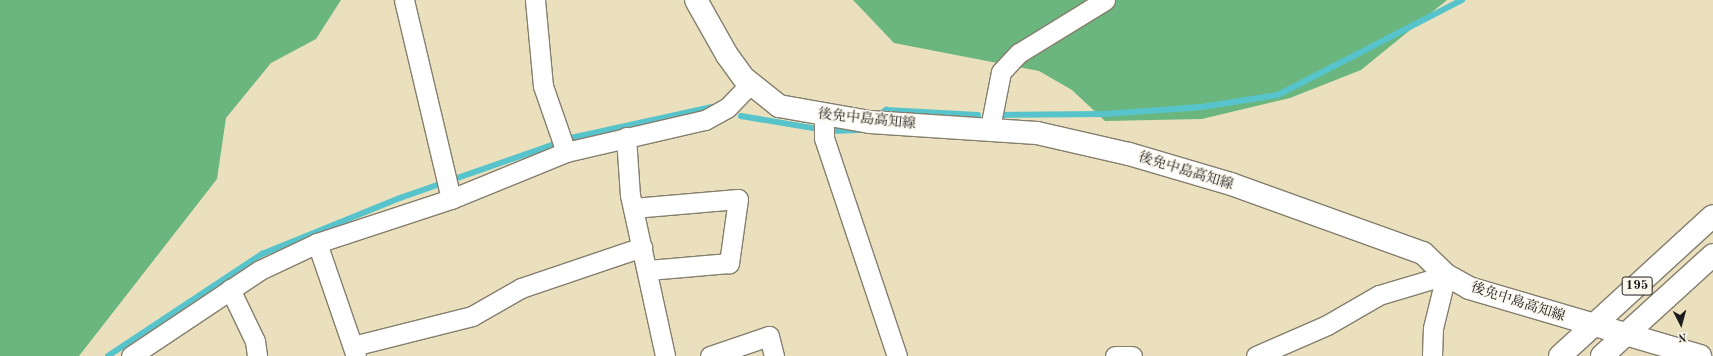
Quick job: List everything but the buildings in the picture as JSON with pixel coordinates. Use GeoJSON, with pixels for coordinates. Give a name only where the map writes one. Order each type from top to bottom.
{"type":"FeatureCollection","features":[{"type":"Feature","properties":{"kind":"main road","name":"後免中島高知線"},"geometry":{"type":"LineString","coordinates":[[696,0],[727,55],[750,84],[779,106],[824,117],[990,128],[1037,133],[1121,152],[1231,184],[1423,253],[1446,275],[1469,288],[1624,336],[1700,356]]}},
{"type":"Feature","properties":{"kind":"main road","name":"195"},"geometry":{"type":"LineString","coordinates":[[1560,356],[1713,216]]}},
{"type":"Feature","properties":{"kind":"main road","name":"195"},"geometry":{"type":"LineString","coordinates":[[1602,356],[1713,255]]}},
{"type":"Feature","properties":{"kind":"street"},"geometry":{"type":"LineString","coordinates":[[404,0],[450,194]]}},
{"type":"Feature","properties":{"kind":"street"},"geometry":{"type":"LineString","coordinates":[[535,0],[543,86],[566,152]]}},
{"type":"Feature","properties":{"kind":"street"},"geometry":{"type":"LineString","coordinates":[[990,128],[1001,72],[1019,53],[1105,0]]}},
{"type":"Feature","properties":{"kind":"street"},"geometry":{"type":"LineString","coordinates":[[131,356],[260,270],[317,243],[566,152],[715,116],[750,84]]}},
{"type":"Feature","properties":{"kind":"street"},"geometry":{"type":"LineString","coordinates":[[824,117],[824,138],[897,356]]}},
{"type":"Feature","properties":{"kind":"street"},"geometry":{"type":"LineString","coordinates":[[626,137],[633,208],[648,270],[665,356]]}},
{"type":"Feature","properties":{"kind":"street"},"geometry":{"type":"LineString","coordinates":[[633,208],[738,199],[729,263],[648,270]]}},
{"type":"Feature","properties":{"kind":"street"},"geometry":{"type":"LineString","coordinates":[[317,243],[355,351],[472,316],[521,288],[642,246]]}},
{"type":"Feature","properties":{"kind":"street"},"geometry":{"type":"LineString","coordinates":[[1256,356],[1327,325],[1380,295],[1446,275]]}},
{"type":"Feature","properties":{"kind":"street"},"geometry":{"type":"LineString","coordinates":[[1432,356],[1433,328],[1446,275]]}},
{"type":"Feature","properties":{"kind":"street"},"geometry":{"type":"LineString","coordinates":[[230,289],[255,341],[257,356]]}},
{"type":"Feature","properties":{"kind":"street"},"geometry":{"type":"LineString","coordinates":[[710,356],[769,336],[774,356]]}},
{"type":"Feature","properties":{"kind":"street"},"geometry":{"type":"LineString","coordinates":[[1115,356],[1132,356]]}},
{"type":"Feature","properties":{"kind":"green space"},"geometry":{"type":"Polygon","coordinates":[[[0,0],[341,0],[316,39],[271,63],[226,118],[217,179],[79,356],[0,356],[0,0]]]}},
{"type":"Feature","properties":{"kind":"green space"},"geometry":{"type":"Polygon","coordinates":[[[853,0],[1447,0],[1361,70],[1290,98],[1202,119],[1105,121],[1072,90],[1039,71],[894,43],[853,0]]]}},
{"type":"Feature","properties":{"kind":"waterway"},"geometry":{"type":"LineString","coordinates":[[999,115],[1105,114],[1202,107],[1278,95],[1462,0]]}},
{"type":"Feature","properties":{"kind":"waterway"},"geometry":{"type":"LineString","coordinates":[[571,138],[712,107]]}},
{"type":"Feature","properties":{"kind":"waterway"},"geometry":{"type":"LineString","coordinates":[[882,113],[886,110],[978,115]]}},
{"type":"Feature","properties":{"kind":"waterway"},"geometry":{"type":"LineString","coordinates":[[741,116],[813,128]]}},
{"type":"Feature","properties":{"kind":"waterway"},"geometry":{"type":"LineString","coordinates":[[831,131],[860,130]]}},
{"type":"Feature","properties":{"kind":"waterway"},"geometry":{"type":"LineString","coordinates":[[108,356],[262,254],[400,198],[552,145]]}}]}
